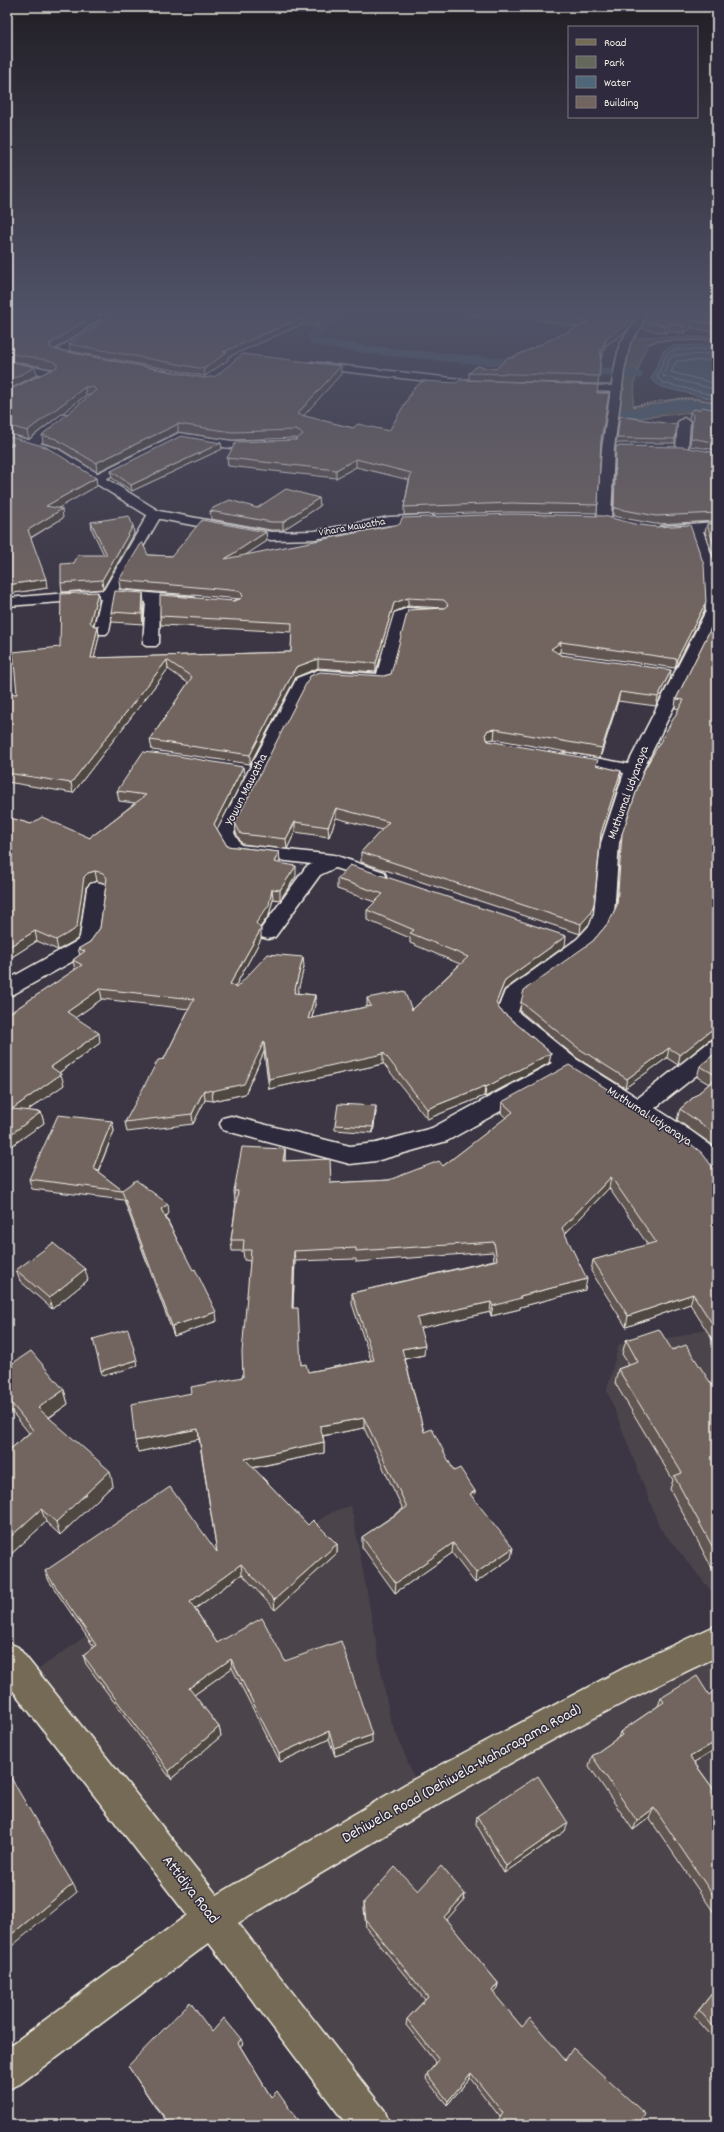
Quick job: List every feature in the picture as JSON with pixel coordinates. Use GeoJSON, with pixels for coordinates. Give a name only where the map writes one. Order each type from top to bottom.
{"type":"FeatureCollection","features":[{"type":"Feature","properties":{"kind":"main road","name":"Dehiwela Road (Dehiwela-Maharagama Road)"},"geometry":{"type":"LineString","coordinates":[[7,2071],[212,1918],[421,1794],[639,1677],[717,1641]]}},
{"type":"Feature","properties":{"kind":"main road","name":"Attidiya Road"},"geometry":{"type":"LineString","coordinates":[[7,1658],[212,1918],[371,2125]]}},
{"type":"Feature","properties":{"kind":"street"},"geometry":{"type":"LineString","coordinates":[[32,444],[71,412]]}},
{"type":"Feature","properties":{"kind":"street"},"geometry":{"type":"LineString","coordinates":[[604,519],[608,448],[613,412]]}},
{"type":"Feature","properties":{"kind":"street"},"geometry":{"type":"LineString","coordinates":[[682,449],[684,422]]}},
{"type":"Feature","properties":{"kind":"street"},"geometry":{"type":"LineString","coordinates":[[98,478],[179,437],[232,445],[280,444]]}},
{"type":"Feature","properties":{"kind":"street","name":"Vihara Mawatha"},"geometry":{"type":"LineString","coordinates":[[7,438],[52,451],[155,514],[271,536],[316,535],[389,521],[448,519]]}},
{"type":"Feature","properties":{"kind":"street"},"geometry":{"type":"LineString","coordinates":[[608,448],[623,448]]}},
{"type":"Feature","properties":{"kind":"street"},"geometry":{"type":"LineString","coordinates":[[667,449],[682,449],[696,452]]}},
{"type":"Feature","properties":{"kind":"street"},"geometry":{"type":"LineString","coordinates":[[101,631],[109,594],[155,514]]}},
{"type":"Feature","properties":{"kind":"street"},"geometry":{"type":"LineString","coordinates":[[588,518],[604,519],[618,523]]}},
{"type":"Feature","properties":{"kind":"street"},"geometry":{"type":"LineString","coordinates":[[647,529],[717,526]]}},
{"type":"Feature","properties":{"kind":"street","name":"Muthumal Udyanaya"},"geometry":{"type":"LineString","coordinates":[[695,528],[711,574],[713,611],[673,674],[634,770],[610,843],[604,914],[599,927],[584,944],[512,996],[507,1014],[568,1064],[682,1137],[717,1163]]}},
{"type":"Feature","properties":{"kind":"street"},"geometry":{"type":"LineString","coordinates":[[7,602],[109,594],[153,599],[206,602]]}},
{"type":"Feature","properties":{"kind":"street"},"geometry":{"type":"LineString","coordinates":[[151,643],[153,599]]}},
{"type":"Feature","properties":{"kind":"street","name":"Yowun Mawatha"},"geometry":{"type":"LineString","coordinates":[[394,881],[334,861],[235,850],[225,832],[248,771],[303,682],[318,675],[384,679],[399,616],[408,612],[439,613]]}},
{"type":"Feature","properties":{"kind":"street"},"geometry":{"type":"LineString","coordinates":[[548,755],[634,770]]}},
{"type":"Feature","properties":{"kind":"street"},"geometry":{"type":"LineString","coordinates":[[268,933],[314,871],[334,861]]}},
{"type":"Feature","properties":{"kind":"street"},"geometry":{"type":"LineString","coordinates":[[7,989],[84,946],[90,938],[97,888]]}},
{"type":"Feature","properties":{"kind":"street"},"geometry":{"type":"LineString","coordinates":[[561,936],[584,944]]}},
{"type":"Feature","properties":{"kind":"street"},"geometry":{"type":"LineString","coordinates":[[639,1109],[717,1047]]}},
{"type":"Feature","properties":{"kind":"street"},"geometry":{"type":"LineString","coordinates":[[231,1124],[350,1155],[376,1152],[439,1135],[568,1064]]}},
{"type":"Feature","properties":{"kind":"shaded area"},"geometry":{"type":"Polygon","coordinates":[[[717,1325],[717,1598],[660,1528],[607,1390],[619,1344],[682,1336],[717,1325]]]}},
{"type":"Feature","properties":{"kind":"shaded area"},"geometry":{"type":"Polygon","coordinates":[[[351,1506],[390,1719],[421,1794],[717,1641],[717,2125],[371,2125],[23,1680],[135,1602],[291,1545],[322,1518],[337,1510],[351,1506]]]}},
{"type":"Feature","properties":{"kind":"green space"},"geometry":{"type":"Polygon","coordinates":[[[614,412],[691,412],[628,419],[613,418],[614,412]]]}},
{"type":"Feature","properties":{"kind":"building"},"geometry":{"type":"Polygon","coordinates":[[[7,412],[51,412],[27,431],[7,425],[7,412]]]}},
{"type":"Feature","properties":{"kind":"building"},"geometry":{"type":"Polygon","coordinates":[[[69,412],[298,412],[297,414],[353,428],[358,424],[389,431],[400,412],[606,412],[601,440],[598,505],[512,503],[404,507],[411,473],[356,459],[336,470],[227,458],[236,442],[296,440],[303,434],[296,430],[232,432],[178,424],[96,463],[56,439],[42,435],[69,412]]]}},
{"type":"Feature","properties":{"kind":"building"},"geometry":{"type":"Polygon","coordinates":[[[690,412],[717,412],[717,443],[691,438],[693,415],[690,412]]]}},
{"type":"Feature","properties":{"kind":"building"},"geometry":{"type":"Polygon","coordinates":[[[620,416],[677,425],[675,439],[617,438],[620,416]]]}},
{"type":"Feature","properties":{"kind":"building"},"geometry":{"type":"Polygon","coordinates":[[[7,436],[46,447],[96,478],[46,506],[62,509],[28,530],[46,579],[7,585],[7,447],[14,444],[7,443],[7,436]]]}},
{"type":"Feature","properties":{"kind":"building"},"geometry":{"type":"Polygon","coordinates":[[[181,436],[221,443],[131,485],[111,471],[181,436]]]}},
{"type":"Feature","properties":{"kind":"building"},"geometry":{"type":"Polygon","coordinates":[[[616,446],[683,447],[717,453],[717,513],[656,516],[614,508],[616,446]]]}},
{"type":"Feature","properties":{"kind":"building"},"geometry":{"type":"Polygon","coordinates":[[[286,489],[319,498],[283,522],[271,522],[210,511],[230,500],[257,508],[286,489]]]}},
{"type":"Feature","properties":{"kind":"building"},"geometry":{"type":"Polygon","coordinates":[[[512,514],[604,516],[634,524],[656,527],[690,525],[704,565],[706,602],[677,659],[561,642],[551,649],[561,655],[671,670],[658,697],[620,692],[602,748],[495,729],[488,730],[485,735],[488,741],[598,760],[596,765],[621,771],[601,833],[594,904],[590,914],[581,924],[361,852],[389,822],[336,808],[328,827],[295,822],[286,839],[241,834],[235,823],[310,676],[320,672],[384,676],[391,674],[408,610],[444,608],[448,605],[444,600],[408,598],[394,603],[376,663],[318,659],[296,667],[250,755],[150,740],[192,677],[167,660],[71,783],[7,773],[7,694],[17,694],[13,652],[60,647],[61,594],[98,592],[90,622],[94,626],[98,626],[91,658],[291,652],[292,623],[160,616],[160,595],[234,601],[243,596],[240,591],[119,580],[142,542],[148,555],[172,556],[202,520],[266,532],[225,559],[400,524],[402,518],[512,514]]]}},
{"type":"Feature","properties":{"kind":"building"},"geometry":{"type":"Polygon","coordinates":[[[129,516],[133,526],[102,580],[61,583],[61,564],[74,563],[78,555],[107,555],[91,522],[129,516]]]}},
{"type":"Feature","properties":{"kind":"building"},"geometry":{"type":"Polygon","coordinates":[[[717,523],[717,554],[707,524],[717,523]]]}},
{"type":"Feature","properties":{"kind":"building"},"geometry":{"type":"Polygon","coordinates":[[[115,591],[143,593],[142,614],[111,612],[115,591]]]}},
{"type":"Feature","properties":{"kind":"building"},"geometry":{"type":"Polygon","coordinates":[[[717,616],[717,1029],[710,1031],[680,1055],[669,1048],[627,1079],[578,1048],[521,1002],[524,990],[593,941],[609,922],[617,905],[622,834],[643,772],[684,700],[676,699],[717,616]]]}},
{"type":"Feature","properties":{"kind":"building"},"geometry":{"type":"Polygon","coordinates":[[[143,752],[178,756],[243,767],[214,824],[227,846],[279,852],[274,862],[296,866],[280,890],[272,889],[269,905],[256,923],[261,929],[230,984],[236,988],[268,954],[303,957],[294,993],[315,995],[308,1019],[371,1006],[367,998],[404,991],[412,1010],[468,957],[410,933],[414,930],[367,910],[383,894],[337,879],[350,865],[566,936],[505,980],[496,1003],[500,1010],[551,1053],[486,1087],[485,1086],[427,1109],[383,1052],[383,1054],[269,1079],[264,1042],[244,1084],[212,1091],[204,1090],[192,1114],[125,1122],[158,1060],[164,1059],[194,999],[100,989],[67,1012],[99,1033],[51,1067],[61,1074],[12,1109],[41,1112],[7,1137],[7,1015],[82,965],[73,960],[85,951],[78,949],[90,942],[100,928],[107,878],[103,873],[95,871],[88,873],[84,877],[77,926],[74,930],[56,940],[35,931],[7,948],[7,817],[31,824],[42,817],[90,838],[93,834],[146,795],[117,791],[143,752]]]}},
{"type":"Feature","properties":{"kind":"building"},"geometry":{"type":"Polygon","coordinates":[[[717,1052],[717,1076],[700,1066],[717,1052]]]}},
{"type":"Feature","properties":{"kind":"building"},"geometry":{"type":"Polygon","coordinates":[[[569,1065],[677,1133],[702,1153],[717,1173],[717,1331],[693,1294],[628,1316],[593,1260],[656,1242],[611,1177],[562,1228],[587,1279],[520,1296],[521,1298],[493,1306],[491,1302],[417,1318],[425,1345],[402,1349],[424,1432],[432,1429],[454,1471],[460,1468],[475,1491],[470,1494],[513,1548],[476,1573],[453,1543],[396,1583],[362,1537],[407,1507],[364,1418],[320,1426],[324,1442],[245,1459],[308,1525],[313,1520],[337,1544],[274,1600],[241,1564],[190,1602],[217,1643],[262,1618],[285,1661],[341,1641],[372,1735],[334,1748],[329,1731],[279,1754],[231,1659],[189,1688],[219,1727],[169,1771],[83,1655],[96,1645],[45,1571],[170,1487],[217,1552],[198,1429],[135,1441],[131,1404],[192,1393],[191,1387],[243,1377],[242,1352],[251,1250],[243,1250],[244,1240],[231,1240],[238,1191],[234,1191],[242,1147],[285,1149],[283,1161],[330,1159],[331,1183],[389,1180],[439,1161],[443,1166],[513,1112],[502,1102],[569,1065]],[[494,1242],[356,1251],[356,1248],[294,1251],[292,1308],[298,1308],[301,1365],[306,1364],[308,1372],[374,1360],[352,1293],[497,1260],[494,1242]]]}},
{"type":"Feature","properties":{"kind":"building"},"geometry":{"type":"Polygon","coordinates":[[[717,1077],[717,1135],[680,1109],[717,1077]]]}},
{"type":"Feature","properties":{"kind":"building"},"geometry":{"type":"Polygon","coordinates":[[[338,1104],[376,1106],[373,1127],[335,1125],[338,1104]]]}},
{"type":"Feature","properties":{"kind":"building"},"geometry":{"type":"Polygon","coordinates":[[[58,1115],[112,1121],[93,1168],[122,1190],[136,1180],[168,1204],[161,1209],[193,1270],[195,1269],[216,1312],[172,1326],[122,1191],[29,1179],[58,1115]]]}},
{"type":"Feature","properties":{"kind":"building"},"geometry":{"type":"Polygon","coordinates":[[[53,1243],[85,1269],[49,1298],[16,1270],[53,1243]]]}},
{"type":"Feature","properties":{"kind":"building"},"geometry":{"type":"Polygon","coordinates":[[[128,1329],[137,1360],[101,1371],[93,1339],[128,1329]]]}},
{"type":"Feature","properties":{"kind":"building"},"geometry":{"type":"Polygon","coordinates":[[[659,1329],[672,1350],[686,1345],[717,1393],[717,1555],[674,1476],[682,1473],[618,1369],[638,1362],[626,1340],[659,1329]]]}},
{"type":"Feature","properties":{"kind":"building"},"geometry":{"type":"Polygon","coordinates":[[[31,1351],[64,1390],[38,1408],[110,1471],[56,1522],[41,1509],[7,1540],[7,1452],[33,1430],[7,1398],[7,1367],[31,1351]]]}},
{"type":"Feature","properties":{"kind":"building"},"geometry":{"type":"Polygon","coordinates":[[[697,1676],[709,1695],[717,1689],[717,1741],[690,1757],[717,1794],[717,1901],[654,1808],[637,1821],[592,1756],[622,1735],[620,1732],[664,1702],[661,1698],[697,1676]]]}},
{"type":"Feature","properties":{"kind":"building"},"geometry":{"type":"Polygon","coordinates":[[[7,1771],[73,1884],[7,1938],[7,1771]]]}},
{"type":"Feature","properties":{"kind":"building"},"geometry":{"type":"Polygon","coordinates":[[[538,1776],[568,1823],[506,1866],[477,1816],[538,1776]]]}},
{"type":"Feature","properties":{"kind":"building"},"geometry":{"type":"Polygon","coordinates":[[[441,1866],[465,1894],[444,1917],[498,1983],[492,1991],[522,2027],[530,2018],[565,2060],[573,2048],[645,2114],[639,2125],[495,2125],[503,2113],[471,2073],[448,2101],[427,2074],[439,2060],[407,2019],[428,1997],[366,1921],[364,1902],[395,1867],[418,1891],[441,1866]]]}},
{"type":"Feature","properties":{"kind":"building"},"geometry":{"type":"Polygon","coordinates":[[[717,1987],[717,2031],[699,2010],[717,1987]]]}},
{"type":"Feature","properties":{"kind":"building"},"geometry":{"type":"Polygon","coordinates":[[[190,2002],[212,2032],[224,2018],[241,2039],[238,2043],[271,2097],[277,2091],[302,2125],[171,2125],[153,2103],[128,2066],[190,2002]]]}},
{"type":"Feature","properties":{"kind":"waterway"},"geometry":{"type":"LineString","coordinates":[[626,413],[645,412]]}}]}
